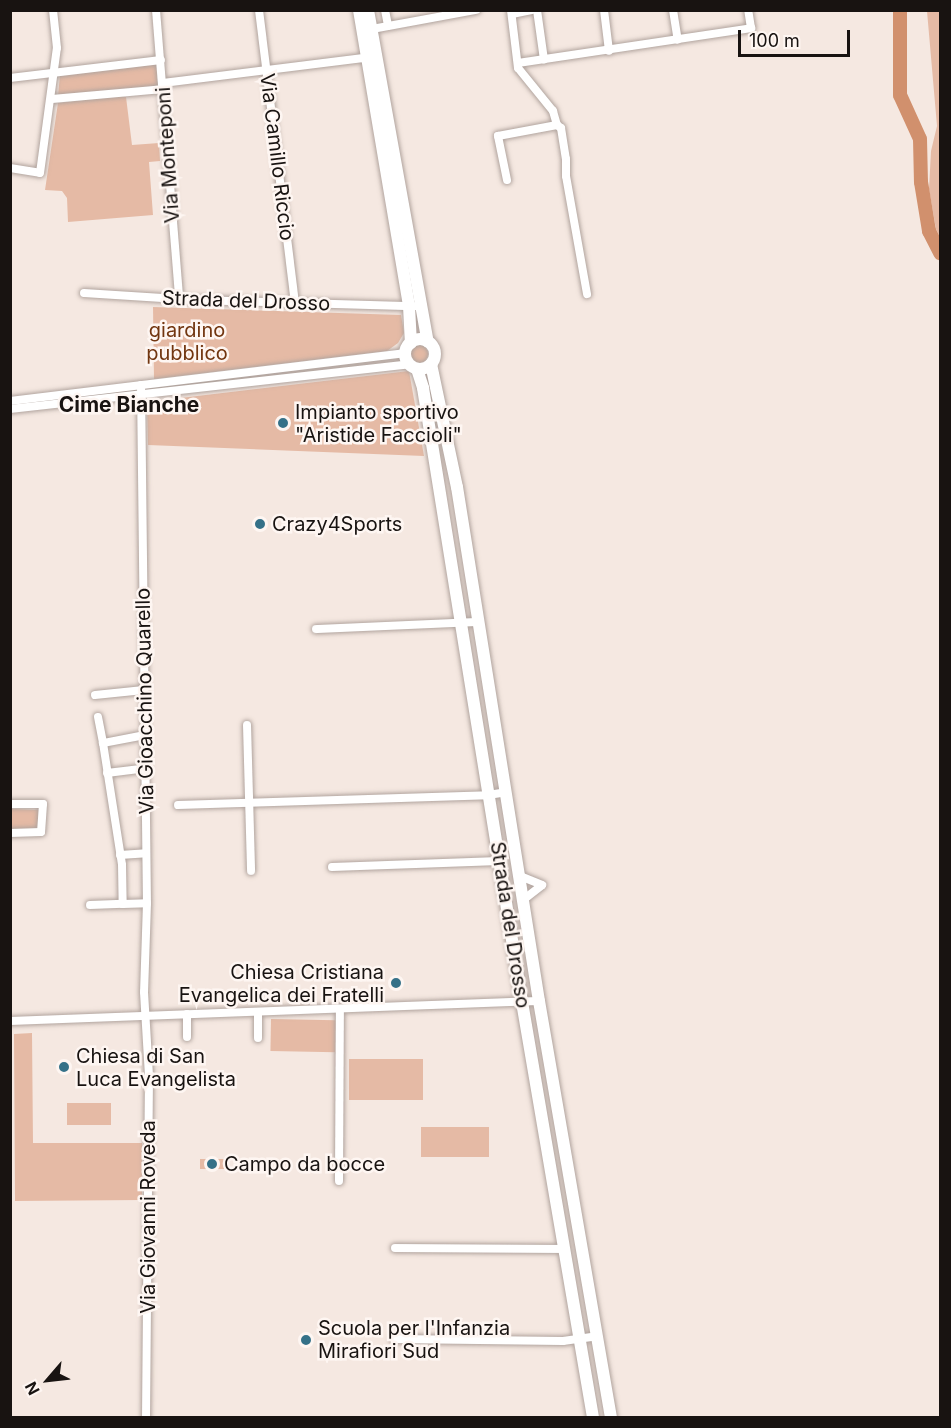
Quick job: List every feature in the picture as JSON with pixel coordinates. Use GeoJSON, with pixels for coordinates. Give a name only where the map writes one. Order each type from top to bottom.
{"type":"FeatureCollection","features":[{"type":"Feature","properties":{"kind":"street"},"geometry":{"type":"LineString","coordinates":[[10,168],[40,173],[52,99],[57,48],[53,10]]}},
{"type":"Feature","properties":{"kind":"street","name":"Via Monteponi"},"geometry":{"type":"LineString","coordinates":[[156,10],[179,299]]}},
{"type":"Feature","properties":{"kind":"street","name":"Via Camillo Riccio"},"geometry":{"type":"LineString","coordinates":[[259,10],[295,303]]}},
{"type":"Feature","properties":{"kind":"street","name":"Strada del Drosso"},"geometry":{"type":"LineString","coordinates":[[359,10],[372,57],[415,307],[428,342]]}},
{"type":"Feature","properties":{"kind":"street","name":"Strada del Drosso"},"geometry":{"type":"LineString","coordinates":[[368,10],[372,29],[372,57]]}},
{"type":"Feature","properties":{"kind":"street"},"geometry":{"type":"LineString","coordinates":[[385,10],[388,26]]}},
{"type":"Feature","properties":{"kind":"street"},"geometry":{"type":"LineString","coordinates":[[372,29],[447,13],[476,10]]}},
{"type":"Feature","properties":{"kind":"street"},"geometry":{"type":"LineString","coordinates":[[532,10],[512,12],[518,63],[553,111],[557,125],[561,128],[566,176],[587,294]]}},
{"type":"Feature","properties":{"kind":"street"},"geometry":{"type":"LineString","coordinates":[[537,10],[544,60]]}},
{"type":"Feature","properties":{"kind":"street"},"geometry":{"type":"LineString","coordinates":[[604,10],[609,51]]}},
{"type":"Feature","properties":{"kind":"street"},"geometry":{"type":"LineString","coordinates":[[673,10],[678,39]]}},
{"type":"Feature","properties":{"kind":"street"},"geometry":{"type":"LineString","coordinates":[[518,63],[751,28],[748,10]]}},
{"type":"Feature","properties":{"kind":"street"},"geometry":{"type":"LineString","coordinates":[[52,99],[372,57]]}},
{"type":"Feature","properties":{"kind":"street"},"geometry":{"type":"LineString","coordinates":[[10,78],[160,60]]}},
{"type":"Feature","properties":{"kind":"street"},"geometry":{"type":"LineString","coordinates":[[507,180],[498,136],[557,125]]}},
{"type":"Feature","properties":{"kind":"street","name":"Strada del Drosso"},"geometry":{"type":"LineString","coordinates":[[84,293],[179,299],[415,307]]}},
{"type":"Feature","properties":{"kind":"street","name":"Strada del Drosso"},"geometry":{"type":"LineString","coordinates":[[415,307],[411,357],[423,388],[522,1002],[593,1418]]}},
{"type":"Feature","properties":{"kind":"street"},"geometry":{"type":"LineString","coordinates":[[10,409],[141,390],[411,357],[425,368],[431,364],[435,352],[428,342],[420,340],[411,357]]}},
{"type":"Feature","properties":{"kind":"street","name":"Strada del Drosso"},"geometry":{"type":"LineString","coordinates":[[431,364],[467,551],[548,1053],[611,1418]]}},
{"type":"Feature","properties":{"kind":"street"},"geometry":{"type":"LineString","coordinates":[[10,401],[141,390]]}},
{"type":"Feature","properties":{"kind":"street","name":"Via Gioacchino Quarello"},"geometry":{"type":"LineString","coordinates":[[141,390],[147,903],[144,992],[146,1016]]}},
{"type":"Feature","properties":{"kind":"street"},"geometry":{"type":"LineString","coordinates":[[449,554],[467,551]]}},
{"type":"Feature","properties":{"kind":"street"},"geometry":{"type":"LineString","coordinates":[[316,629],[478,622]]}},
{"type":"Feature","properties":{"kind":"street"},"geometry":{"type":"LineString","coordinates":[[95,694],[144,690]]}},
{"type":"Feature","properties":{"kind":"street"},"geometry":{"type":"LineString","coordinates":[[98,717],[120,855],[123,904]]}},
{"type":"Feature","properties":{"kind":"street"},"geometry":{"type":"LineString","coordinates":[[247,725],[251,801],[251,871]]}},
{"type":"Feature","properties":{"kind":"street"},"geometry":{"type":"LineString","coordinates":[[103,743],[145,735]]}},
{"type":"Feature","properties":{"kind":"street"},"geometry":{"type":"LineString","coordinates":[[107,772],[145,768]]}},
{"type":"Feature","properties":{"kind":"street"},"geometry":{"type":"LineString","coordinates":[[178,805],[488,795],[506,792]]}},
{"type":"Feature","properties":{"kind":"street"},"geometry":{"type":"LineString","coordinates":[[10,804],[43,804],[41,832],[10,833]]}},
{"type":"Feature","properties":{"kind":"street"},"geometry":{"type":"LineString","coordinates":[[120,855],[146,853]]}},
{"type":"Feature","properties":{"kind":"street"},"geometry":{"type":"LineString","coordinates":[[332,867],[499,861]]}},
{"type":"Feature","properties":{"kind":"street","name":"Strada del Drosso"},"geometry":{"type":"LineString","coordinates":[[520,876],[542,885],[523,900]]}},
{"type":"Feature","properties":{"kind":"street"},"geometry":{"type":"LineString","coordinates":[[90,905],[147,903]]}},
{"type":"Feature","properties":{"kind":"street"},"geometry":{"type":"LineString","coordinates":[[10,1021],[540,1001]]}},
{"type":"Feature","properties":{"kind":"street"},"geometry":{"type":"LineString","coordinates":[[339,1181],[340,1009]]}},
{"type":"Feature","properties":{"kind":"street"},"geometry":{"type":"LineString","coordinates":[[258,1012],[258,1038]]}},
{"type":"Feature","properties":{"kind":"street"},"geometry":{"type":"LineString","coordinates":[[187,1014],[188,1037]]}},
{"type":"Feature","properties":{"kind":"street","name":"Via Giovanni Roveda"},"geometry":{"type":"LineString","coordinates":[[146,1016],[149,1191],[146,1418]]}},
{"type":"Feature","properties":{"kind":"street"},"geometry":{"type":"LineString","coordinates":[[531,1055],[548,1053]]}},
{"type":"Feature","properties":{"kind":"street"},"geometry":{"type":"LineString","coordinates":[[542,1122],[560,1120]]}},
{"type":"Feature","properties":{"kind":"street"},"geometry":{"type":"LineString","coordinates":[[394,1248],[564,1249]]}},
{"type":"Feature","properties":{"kind":"street"},"geometry":{"type":"LineString","coordinates":[[394,1339],[579,1339],[597,1336]]}},
{"type":"Feature","properties":{"kind":"green space"},"geometry":{"type":"Polygon","coordinates":[[[927,11],[940,11],[940,237],[936,229],[929,189],[931,151],[937,126],[927,11]]]}},
{"type":"Feature","properties":{"kind":"green space"},"geometry":{"type":"Polygon","coordinates":[[[156,63],[158,86],[58,96],[60,75],[156,63]]]}},
{"type":"Feature","properties":{"kind":"green space"},"geometry":{"type":"Polygon","coordinates":[[[126,97],[132,145],[159,143],[160,161],[149,162],[153,215],[68,222],[67,198],[62,191],[45,190],[58,103],[126,97]]]}},
{"type":"Feature","properties":{"kind":"green space","name":"giardino pubblico"},"geometry":{"type":"Polygon","coordinates":[[[153,307],[401,315],[404,333],[398,343],[387,351],[154,379],[153,307]]]}},
{"type":"Feature","properties":{"kind":"green space"},"geometry":{"type":"Polygon","coordinates":[[[419,345],[425,348],[428,354],[425,360],[419,363],[413,360],[410,354],[413,348],[419,345]]]}},
{"type":"Feature","properties":{"kind":"green space","name":"Impianto sportivo \"Aristide Faccioli\""},"geometry":{"type":"Polygon","coordinates":[[[409,371],[424,456],[148,445],[147,402],[409,371]]]}},
{"type":"Feature","properties":{"kind":"green space"},"geometry":{"type":"Polygon","coordinates":[[[11,809],[39,810],[38,831],[10,830],[11,809]]]}},
{"type":"Feature","properties":{"kind":"green space"},"geometry":{"type":"Polygon","coordinates":[[[271,1019],[336,1020],[335,1052],[270,1051],[271,1019]]]}},
{"type":"Feature","properties":{"kind":"green space"},"geometry":{"type":"Polygon","coordinates":[[[32,1033],[33,1143],[142,1143],[142,1200],[15,1201],[14,1034],[32,1033]]]}},
{"type":"Feature","properties":{"kind":"green space"},"geometry":{"type":"Polygon","coordinates":[[[349,1059],[423,1059],[423,1100],[349,1100],[349,1059]]]}},
{"type":"Feature","properties":{"kind":"green space"},"geometry":{"type":"Polygon","coordinates":[[[67,1103],[111,1103],[111,1125],[67,1125],[67,1103]]]}},
{"type":"Feature","properties":{"kind":"green space"},"geometry":{"type":"Polygon","coordinates":[[[421,1127],[489,1127],[489,1157],[421,1157],[421,1127]]]}},
{"type":"Feature","properties":{"kind":"green space","name":"Campo da bocce"},"geometry":{"type":"Polygon","coordinates":[[[200,1159],[224,1159],[224,1169],[200,1169],[200,1159]]]}},
{"type":"Feature","properties":{"kind":"waterway"},"geometry":{"type":"LineString","coordinates":[[900,10],[900,95],[920,139],[921,182],[929,231],[940,253]]}},
{"type":"Feature","properties":{"kind":"place","name":"Impianto sportivo \"Aristide Faccioli\""},"geometry":{"type":"Point","coordinates":[283,423]}},
{"type":"Feature","properties":{"kind":"place","name":"Crazy4Sports"},"geometry":{"type":"Point","coordinates":[260,524]}},
{"type":"Feature","properties":{"kind":"place","name":"Chiesa Cristiana Evangelica dei Fratelli"},"geometry":{"type":"Point","coordinates":[396,983]}},
{"type":"Feature","properties":{"kind":"place","name":"Chiesa di San Luca Evangelista"},"geometry":{"type":"Point","coordinates":[64,1067]}},
{"type":"Feature","properties":{"kind":"place","name":"Campo da bocce"},"geometry":{"type":"Point","coordinates":[212,1164]}},
{"type":"Feature","properties":{"kind":"place","name":"Scuola per l'Infanzia Mirafiori Sud"},"geometry":{"type":"Point","coordinates":[306,1340]}},
{"type":"Feature","properties":{"kind":"district","name":"Cime Bianche"},"geometry":{"type":"Point","coordinates":[129,405]}}]}
